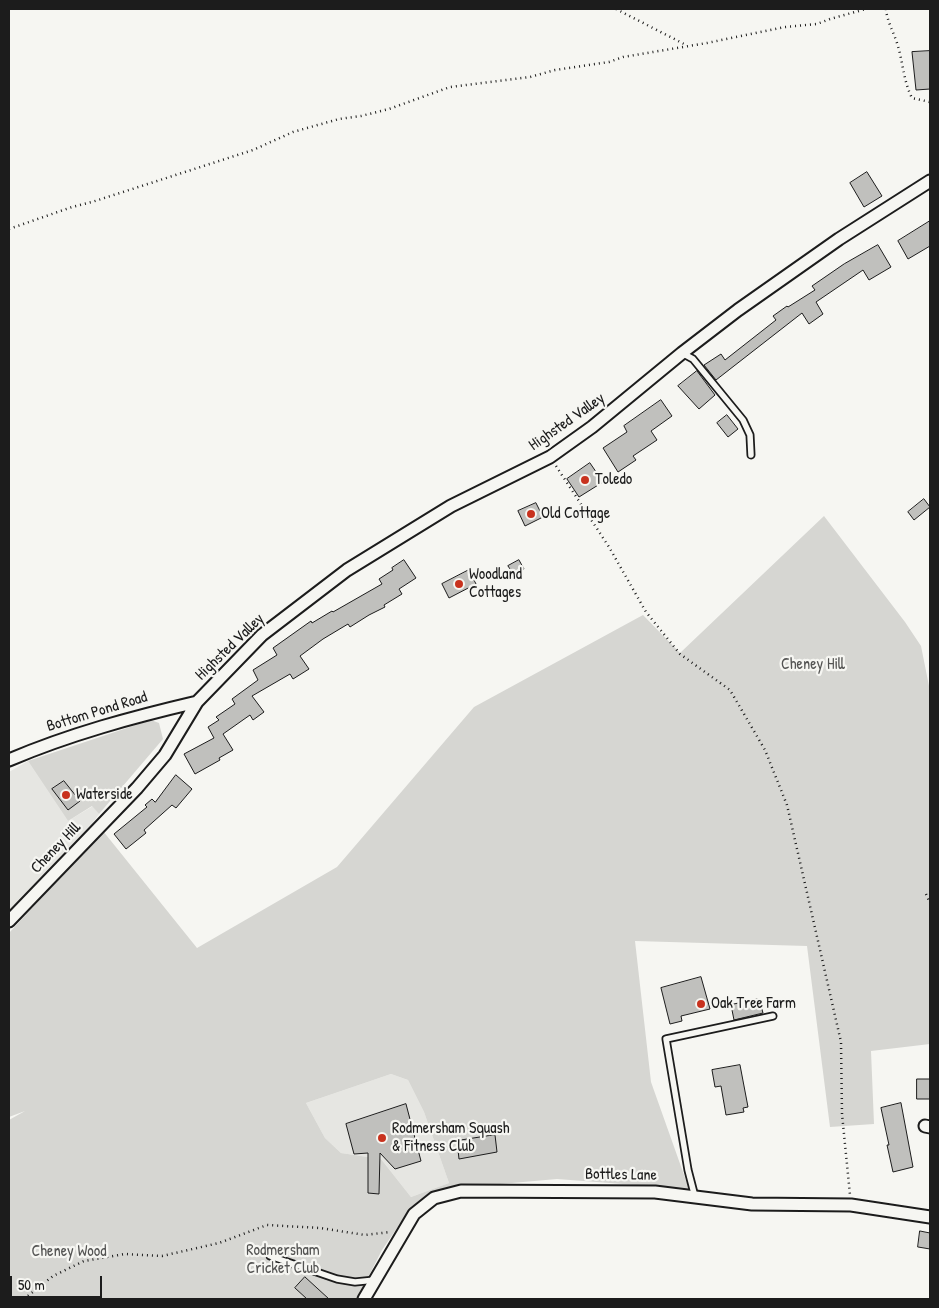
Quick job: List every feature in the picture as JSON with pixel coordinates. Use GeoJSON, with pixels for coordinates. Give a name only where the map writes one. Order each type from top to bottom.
{"type":"FeatureCollection","features":[{"type":"Feature","properties":{"kind":"street","name":"Highsted Valley"},"geometry":{"type":"LineString","coordinates":[[197,702],[262,635],[347,570],[451,506],[550,456],[592,427],[738,310],[839,240],[930,181]]}},
{"type":"Feature","properties":{"kind":"street","name":"Bottom Pond Road"},"geometry":{"type":"LineString","coordinates":[[9,760],[40,746],[128,718],[197,702]]}},
{"type":"Feature","properties":{"kind":"street","name":"Cheney Hill"},"geometry":{"type":"LineString","coordinates":[[9,921],[154,769],[165,756],[197,702]]}},
{"type":"Feature","properties":{"kind":"street","name":"Bottles Lane"},"geometry":{"type":"LineString","coordinates":[[364,1299],[414,1214],[434,1198],[461,1190],[655,1192],[752,1204],[851,1205],[930,1217]]}},
{"type":"Feature","properties":{"kind":"lane"},"geometry":{"type":"LineString","coordinates":[[682,353],[693,359],[743,420],[750,435],[751,455]]}},
{"type":"Feature","properties":{"kind":"lane"},"geometry":{"type":"LineString","coordinates":[[695,1197],[688,1170],[666,1039],[773,1016]]}},
{"type":"Feature","properties":{"kind":"lane"},"geometry":{"type":"LineString","coordinates":[[270,1256],[337,1279],[355,1282],[375,1280]]}},
{"type":"Feature","properties":{"kind":"path"},"geometry":{"type":"LineString","coordinates":[[616,9],[686,46]]}},
{"type":"Feature","properties":{"kind":"path"},"geometry":{"type":"LineString","coordinates":[[9,229],[72,206],[92,202],[253,150],[293,132],[339,119],[389,109],[450,87],[530,77],[542,72],[609,62],[623,57],[725,40],[785,27],[817,24],[866,9]]}},
{"type":"Feature","properties":{"kind":"path"},"geometry":{"type":"LineString","coordinates":[[886,9],[888,23],[899,50],[908,89],[912,98],[930,102]]}},
{"type":"Feature","properties":{"kind":"path"},"geometry":{"type":"LineString","coordinates":[[550,456],[609,547],[646,612],[680,654],[730,690],[765,750],[787,805],[841,1042],[842,1114],[851,1205]]}},
{"type":"Feature","properties":{"kind":"path"},"geometry":{"type":"LineString","coordinates":[[926,894],[930,903]]}},
{"type":"Feature","properties":{"kind":"path"},"geometry":{"type":"LineString","coordinates":[[24,1299],[53,1276],[84,1261],[125,1254],[162,1256],[219,1243],[267,1225],[320,1228],[365,1235],[404,1230]]}},
{"type":"Feature","properties":{"kind":"shaded area"},"geometry":{"type":"Polygon","coordinates":[[[28,761],[68,821],[93,806],[99,814],[74,849],[9,915],[9,772],[28,761]]]}},
{"type":"Feature","properties":{"kind":"shaded area"},"geometry":{"type":"Polygon","coordinates":[[[391,1074],[408,1080],[424,1112],[449,1183],[411,1197],[381,1159],[341,1153],[325,1138],[306,1103],[391,1074]]]}},
{"type":"Feature","properties":{"kind":"green space"},"geometry":{"type":"Polygon","coordinates":[[[824,516],[905,622],[921,646],[930,691],[930,1044],[871,1051],[874,1124],[830,1127],[807,946],[635,941],[651,1082],[689,1189],[557,1179],[455,1188],[412,1206],[382,1250],[357,1299],[9,1299],[9,1120],[25,1111],[9,1117],[9,933],[103,831],[197,948],[337,867],[474,707],[643,615],[680,653],[824,516]],[[391,1074],[306,1103],[325,1138],[341,1153],[381,1159],[411,1197],[449,1183],[424,1112],[408,1080],[391,1074]]]}},
{"type":"Feature","properties":{"kind":"green space"},"geometry":{"type":"Polygon","coordinates":[[[151,720],[159,723],[163,739],[99,814],[92,806],[68,821],[28,761],[151,720]],[[64,781],[53,789],[79,801],[64,781]]]}},
{"type":"Feature","properties":{"kind":"building"},"geometry":{"type":"Polygon","coordinates":[[[930,51],[930,89],[916,90],[912,52],[930,51]]]}},
{"type":"Feature","properties":{"kind":"building"},"geometry":{"type":"Polygon","coordinates":[[[867,172],[882,196],[864,207],[850,183],[867,172]]]}},
{"type":"Feature","properties":{"kind":"building"},"geometry":{"type":"Polygon","coordinates":[[[930,221],[930,246],[908,259],[898,241],[930,221]]]}},
{"type":"Feature","properties":{"kind":"building"},"geometry":{"type":"Polygon","coordinates":[[[878,245],[891,267],[869,280],[863,270],[816,302],[823,314],[809,324],[802,313],[716,380],[704,365],[721,354],[725,360],[776,320],[773,316],[815,290],[812,286],[844,264],[878,245]]]}},
{"type":"Feature","properties":{"kind":"building"},"geometry":{"type":"Polygon","coordinates":[[[697,371],[715,395],[699,409],[678,386],[697,371]]]}},
{"type":"Feature","properties":{"kind":"building"},"geometry":{"type":"Polygon","coordinates":[[[661,400],[672,416],[651,431],[657,440],[633,456],[636,460],[618,472],[603,448],[627,432],[624,426],[661,400]]]}},
{"type":"Feature","properties":{"kind":"building"},"geometry":{"type":"Polygon","coordinates":[[[727,415],[738,429],[728,437],[717,423],[727,415]]]}},
{"type":"Feature","properties":{"kind":"building","name":"Toledo"},"geometry":{"type":"Polygon","coordinates":[[[590,463],[603,482],[579,497],[567,479],[590,463]]]}},
{"type":"Feature","properties":{"kind":"building"},"geometry":{"type":"Polygon","coordinates":[[[924,499],[930,507],[914,520],[908,512],[924,499]]]}},
{"type":"Feature","properties":{"kind":"building","name":"Old Cottage"},"geometry":{"type":"Polygon","coordinates":[[[536,503],[543,517],[525,526],[518,511],[536,503]]]}},
{"type":"Feature","properties":{"kind":"building"},"geometry":{"type":"Polygon","coordinates":[[[404,560],[416,578],[399,589],[402,594],[384,605],[385,607],[350,627],[348,624],[323,639],[300,656],[309,669],[293,679],[290,674],[252,696],[264,712],[253,720],[250,715],[223,734],[233,750],[219,758],[220,760],[195,774],[184,754],[214,738],[208,727],[219,720],[216,717],[235,704],[232,699],[258,680],[253,670],[277,655],[273,648],[311,621],[312,623],[382,584],[379,579],[404,560]]]}},
{"type":"Feature","properties":{"kind":"building"},"geometry":{"type":"Polygon","coordinates":[[[519,560],[524,569],[514,575],[508,566],[519,560]]]}},
{"type":"Feature","properties":{"kind":"building","name":"Woodland Cottages"},"geometry":{"type":"Polygon","coordinates":[[[469,570],[476,584],[449,598],[442,584],[469,570]]]}},
{"type":"Feature","properties":{"kind":"building"},"geometry":{"type":"Polygon","coordinates":[[[176,775],[192,789],[176,808],[172,805],[144,830],[146,833],[126,849],[114,834],[147,807],[145,805],[152,799],[155,802],[176,775]]]}},
{"type":"Feature","properties":{"kind":"building","name":"Waterside"},"geometry":{"type":"Polygon","coordinates":[[[64,781],[80,801],[68,810],[52,789],[64,781]]]}},
{"type":"Feature","properties":{"kind":"building","name":"Oak Tree Farm"},"geometry":{"type":"Polygon","coordinates":[[[701,977],[710,1009],[681,1016],[682,1021],[670,1024],[661,988],[701,977]]]}},
{"type":"Feature","properties":{"kind":"building"},"geometry":{"type":"Polygon","coordinates":[[[759,999],[763,1013],[734,1020],[731,1005],[759,999]]]}},
{"type":"Feature","properties":{"kind":"building"},"geometry":{"type":"Polygon","coordinates":[[[740,1065],[748,1107],[743,1108],[744,1112],[726,1115],[721,1086],[715,1087],[712,1070],[740,1065]]]}},
{"type":"Feature","properties":{"kind":"building"},"geometry":{"type":"Polygon","coordinates":[[[917,1079],[930,1079],[930,1099],[917,1099],[917,1079]]]}},
{"type":"Feature","properties":{"kind":"building"},"geometry":{"type":"Polygon","coordinates":[[[901,1103],[913,1167],[893,1172],[881,1108],[901,1103]]]}},
{"type":"Feature","properties":{"kind":"building","name":"Rodmersham Squash & Fitness Club"},"geometry":{"type":"Polygon","coordinates":[[[406,1104],[421,1161],[395,1169],[380,1153],[379,1194],[368,1193],[368,1153],[354,1154],[346,1124],[406,1104]]]}},
{"type":"Feature","properties":{"kind":"building"},"geometry":{"type":"Polygon","coordinates":[[[495,1135],[497,1152],[459,1159],[457,1141],[495,1135]]]}},
{"type":"Feature","properties":{"kind":"building"},"geometry":{"type":"Polygon","coordinates":[[[920,1231],[930,1233],[930,1249],[918,1247],[920,1231]]]}},
{"type":"Feature","properties":{"kind":"building"},"geometry":{"type":"Polygon","coordinates":[[[305,1277],[329,1299],[307,1299],[295,1288],[305,1277]]]}},
{"type":"Feature","properties":{"kind":"place","name":"Toledo"},"geometry":{"type":"Point","coordinates":[585,480]}},
{"type":"Feature","properties":{"kind":"place","name":"Old Cottage"},"geometry":{"type":"Point","coordinates":[531,514]}},
{"type":"Feature","properties":{"kind":"place","name":"Woodland Cottages"},"geometry":{"type":"Point","coordinates":[459,584]}},
{"type":"Feature","properties":{"kind":"place","name":"Waterside"},"geometry":{"type":"Point","coordinates":[66,795]}},
{"type":"Feature","properties":{"kind":"place","name":"Oak Tree Farm"},"geometry":{"type":"Point","coordinates":[701,1004]}},
{"type":"Feature","properties":{"kind":"place","name":"Rodmersham Squash & Fitness Club"},"geometry":{"type":"Point","coordinates":[382,1138]}},
{"type":"Feature","properties":{"kind":"park label","name":"Cheney Wood"},"geometry":{"type":"Point","coordinates":[69,1252]}},
{"type":"Feature","properties":{"kind":"park label","name":"Rodmersham Cricket Club"},"geometry":{"type":"Point","coordinates":[283,1260]}}]}
